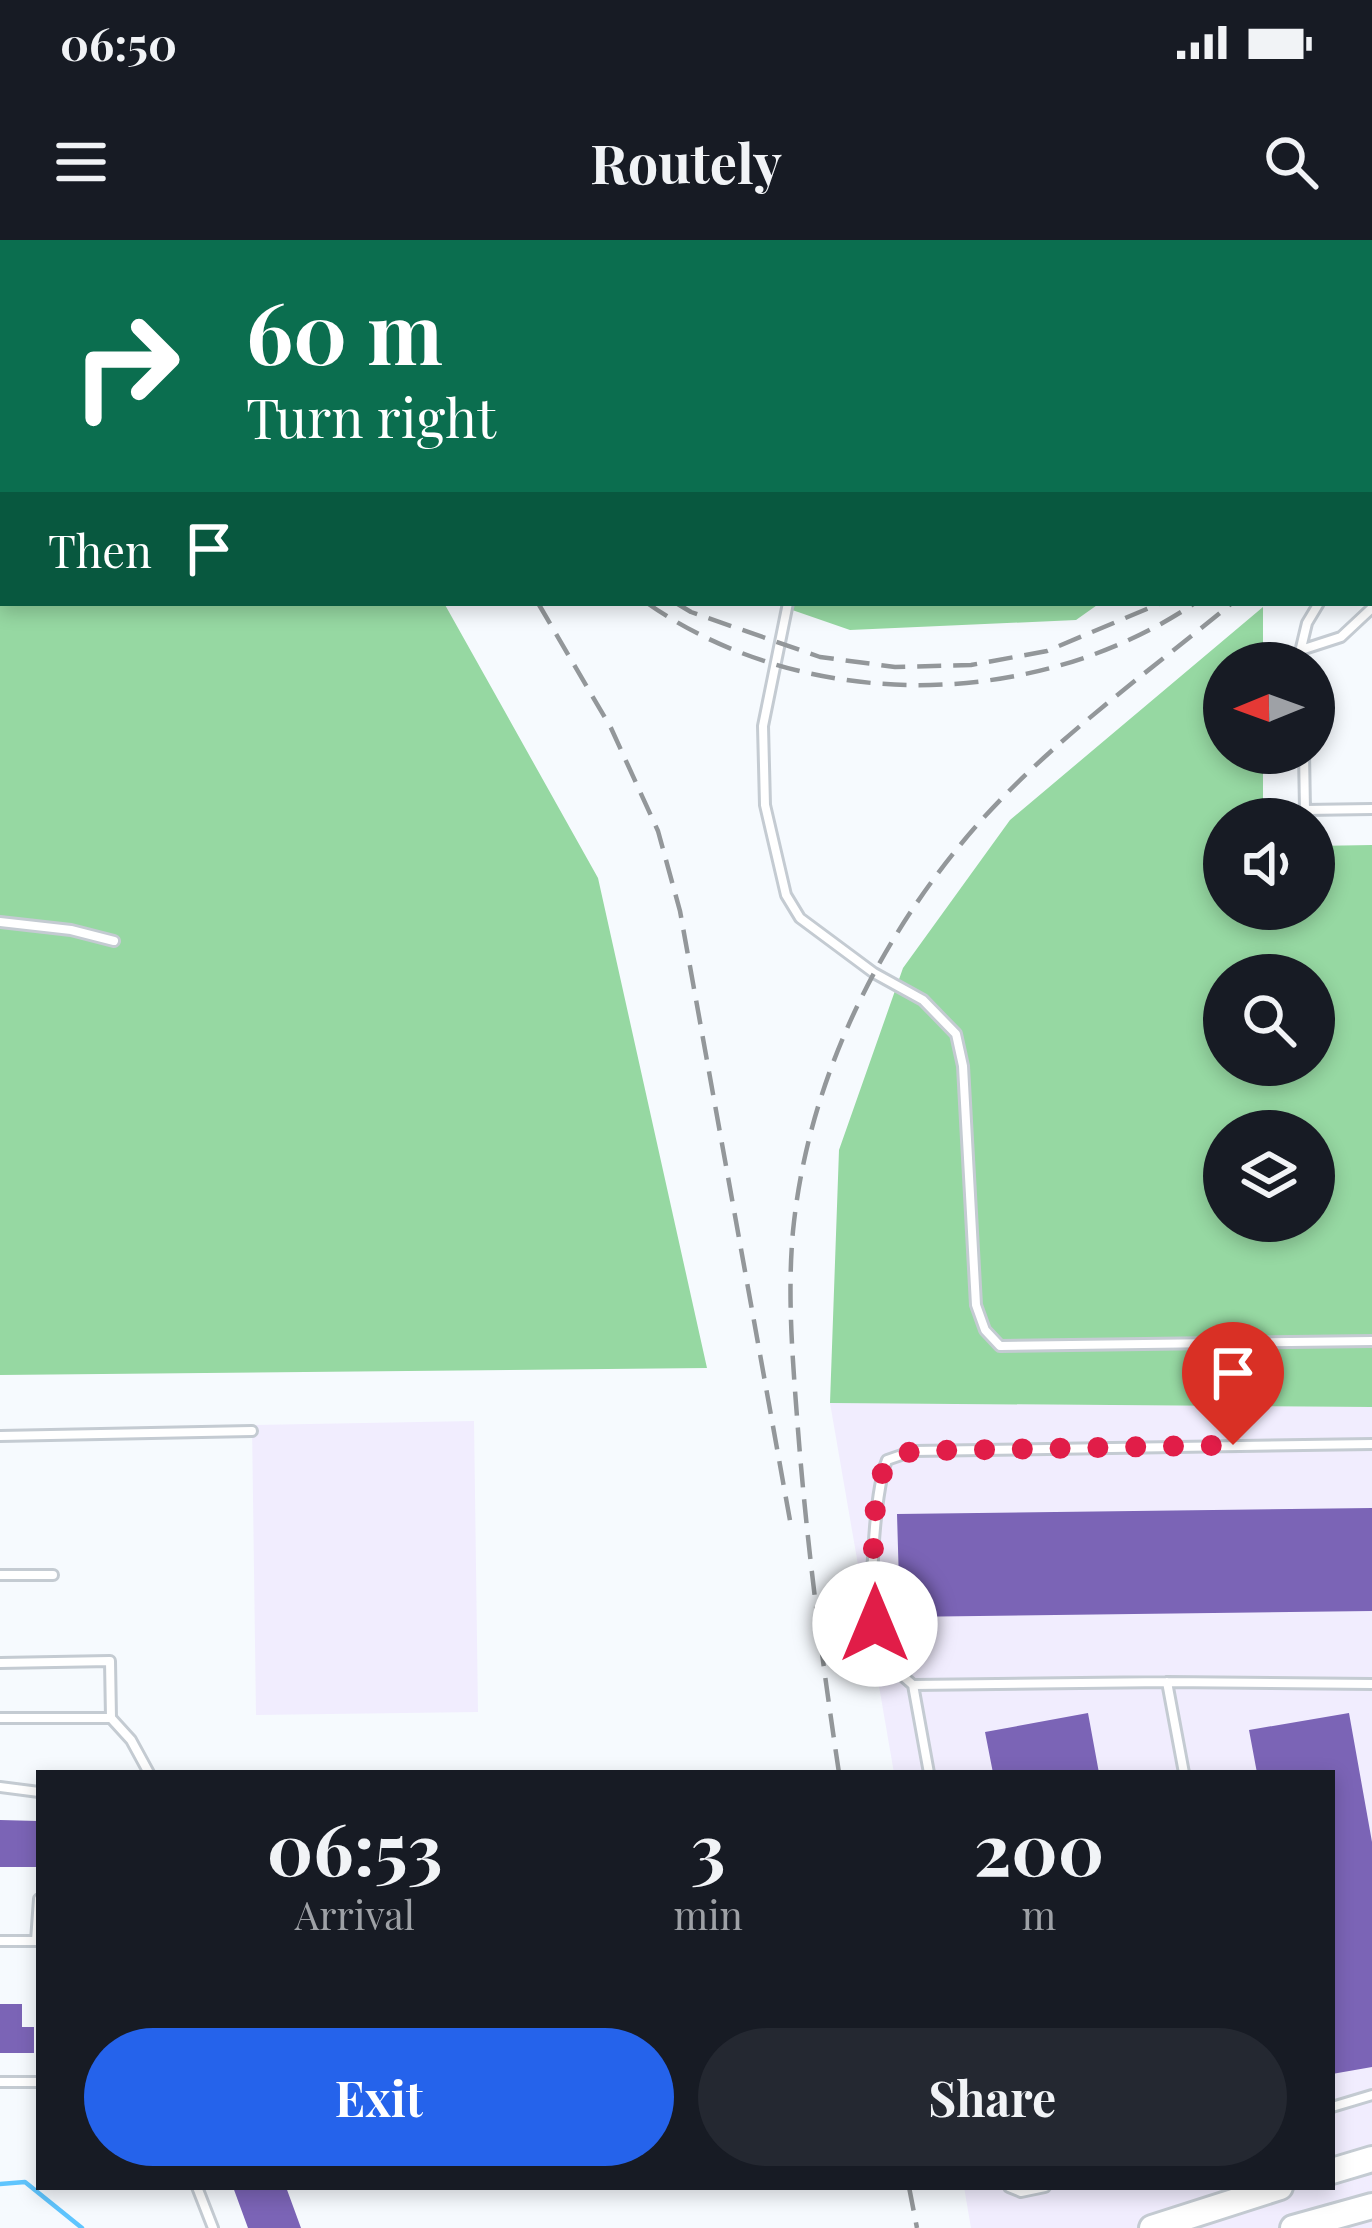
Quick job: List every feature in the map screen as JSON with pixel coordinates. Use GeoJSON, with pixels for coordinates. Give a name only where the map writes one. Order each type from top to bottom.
{"type":"FeatureCollection","features":[{"type":"Feature","properties":{"kind":"main road"},"geometry":{"type":"LineString","coordinates":[[1335,2170],[1372,2159]]}},
{"type":"Feature","properties":{"kind":"main road"},"geometry":{"type":"LineString","coordinates":[[1152,2228],[1265,2190]]}},
{"type":"Feature","properties":{"kind":"main road"},"geometry":{"type":"LineString","coordinates":[[1293,2228],[1361,2215]]}},
{"type":"Feature","properties":{"kind":"lane"},"geometry":{"type":"LineString","coordinates":[[787,606],[763,726],[765,805],[785,895],[800,918],[874,973],[922,1000],[956,1034],[963,1066],[976,1305],[985,1330],[1000,1346],[1372,1341]]}},
{"type":"Feature","properties":{"kind":"lane"},"geometry":{"type":"LineString","coordinates":[[1303,642],[1317,606]]}},
{"type":"Feature","properties":{"kind":"lane"},"geometry":{"type":"LineString","coordinates":[[1326,642],[1341,637],[1372,608]]}},
{"type":"Feature","properties":{"kind":"lane"},"geometry":{"type":"LineString","coordinates":[[1304,774],[1305,810],[1372,809]]}},
{"type":"Feature","properties":{"kind":"lane"},"geometry":{"type":"LineString","coordinates":[[0,922],[114,940]]}},
{"type":"Feature","properties":{"kind":"lane"},"geometry":{"type":"LineString","coordinates":[[0,1436],[252,1430]]}},
{"type":"Feature","properties":{"kind":"lane"},"geometry":{"type":"LineString","coordinates":[[1372,1444],[913,1451],[887,1460],[880,1478],[874,1532],[878,1643],[891,1666],[913,1684],[1372,1684]]}},
{"type":"Feature","properties":{"kind":"lane"},"geometry":{"type":"LineString","coordinates":[[0,1575],[53,1575]]}},
{"type":"Feature","properties":{"kind":"lane"},"geometry":{"type":"LineString","coordinates":[[0,1663],[110,1661],[111,1718],[131,1740],[147,1770]]}},
{"type":"Feature","properties":{"kind":"lane"},"geometry":{"type":"LineString","coordinates":[[1167,1682],[1183,1770]]}},
{"type":"Feature","properties":{"kind":"lane"},"geometry":{"type":"LineString","coordinates":[[913,1684],[928,1770]]}},
{"type":"Feature","properties":{"kind":"lane"},"geometry":{"type":"LineString","coordinates":[[0,1718],[111,1718]]}},
{"type":"Feature","properties":{"kind":"lane"},"geometry":{"type":"LineString","coordinates":[[0,1787],[36,1792]]}},
{"type":"Feature","properties":{"kind":"lane"},"geometry":{"type":"LineString","coordinates":[[0,1941],[36,1941]]}},
{"type":"Feature","properties":{"kind":"lane"},"geometry":{"type":"LineString","coordinates":[[0,2082],[36,2081]]}},
{"type":"Feature","properties":{"kind":"lane"},"geometry":{"type":"LineString","coordinates":[[1335,2106],[1372,2095]]}},
{"type":"Feature","properties":{"kind":"lane"},"geometry":{"type":"LineString","coordinates":[[197,2190],[213,2228]]}},
{"type":"Feature","properties":{"kind":"shaded area"},"geometry":{"type":"Polygon","coordinates":[[[830,1403],[1372,1407],[1372,2228],[971,2228],[965,2190],[1335,2190],[1335,1770],[893,1770],[830,1403]]]}},
{"type":"Feature","properties":{"kind":"shaded area"},"geometry":{"type":"Polygon","coordinates":[[[474,1421],[478,1712],[256,1715],[252,1425],[474,1421]]]}},
{"type":"Feature","properties":{"kind":"green space"},"geometry":{"type":"Polygon","coordinates":[[[0,606],[446,606],[598,878],[707,1368],[0,1375],[0,606]]]}},
{"type":"Feature","properties":{"kind":"green space"},"geometry":{"type":"Polygon","coordinates":[[[781,606],[1096,606],[1076,620],[850,630],[781,606]]]}},
{"type":"Feature","properties":{"kind":"green space"},"geometry":{"type":"Polygon","coordinates":[[[1263,607],[1263,642],[1221,642],[1263,607]]]}},
{"type":"Feature","properties":{"kind":"green space"},"geometry":{"type":"Polygon","coordinates":[[[1203,658],[1203,774],[1263,774],[1263,798],[1203,798],[1203,930],[1335,930],[1335,846],[1372,845],[1372,1407],[830,1403],[839,1150],[903,968],[1010,820],[1203,658]]]}},
{"type":"Feature","properties":{"kind":"building"},"geometry":{"type":"Polygon","coordinates":[[[1372,1508],[1372,1611],[900,1617],[897,1514],[1372,1508]]]}},
{"type":"Feature","properties":{"kind":"building"},"geometry":{"type":"Polygon","coordinates":[[[1088,1713],[1098,1770],[992,1770],[985,1732],[1088,1713]]]}},
{"type":"Feature","properties":{"kind":"building"},"geometry":{"type":"Polygon","coordinates":[[[1349,1713],[1372,1842],[1372,2067],[1335,2073],[1335,1770],[1256,1770],[1249,1730],[1349,1713]]]}},
{"type":"Feature","properties":{"kind":"building"},"geometry":{"type":"Polygon","coordinates":[[[0,1820],[36,1821],[36,1867],[0,1867],[0,1820]]]}},
{"type":"Feature","properties":{"kind":"building"},"geometry":{"type":"Polygon","coordinates":[[[0,2004],[22,2004],[22,2027],[34,2027],[34,2053],[0,2053],[0,2004]]]}},
{"type":"Feature","properties":{"kind":"building"},"geometry":{"type":"Polygon","coordinates":[[[234,2190],[287,2190],[301,2228],[248,2228],[234,2190]]]}},
{"type":"Feature","properties":{"kind":"waterway"},"geometry":{"type":"LineString","coordinates":[[0,2184],[25,2182],[82,2228]]}},
{"type":"Feature","properties":{"kind":"railway"},"geometry":{"type":"LineString","coordinates":[[540,606],[611,728],[658,831],[680,911],[791,1526]]}},
{"type":"Feature","properties":{"kind":"railway"},"geometry":{"type":"LineString","coordinates":[[652,606],[710,639],[777,665],[848,680],[921,685],[993,680],[1064,664],[1132,639],[1190,606]]}},
{"type":"Feature","properties":{"kind":"railway"},"geometry":{"type":"LineString","coordinates":[[681,606],[820,657],[895,667],[971,665],[1047,651],[1154,606]]}},
{"type":"Feature","properties":{"kind":"railway"},"geometry":{"type":"LineString","coordinates":[[839,1770],[806,1516],[791,1306],[791,1256],[801,1178],[829,1075],[872,977],[899,930],[961,844],[1056,747],[1228,606]]}},
{"type":"Feature","properties":{"kind":"railway"},"geometry":{"type":"LineString","coordinates":[[910,2190],[917,2228]]}},
{"type":"Feature","properties":{"kind":"route"},"geometry":{"type":"LineString","coordinates":[[875,1624],[874,1532],[880,1478],[887,1460],[913,1451],[1233,1445]]}}]}
